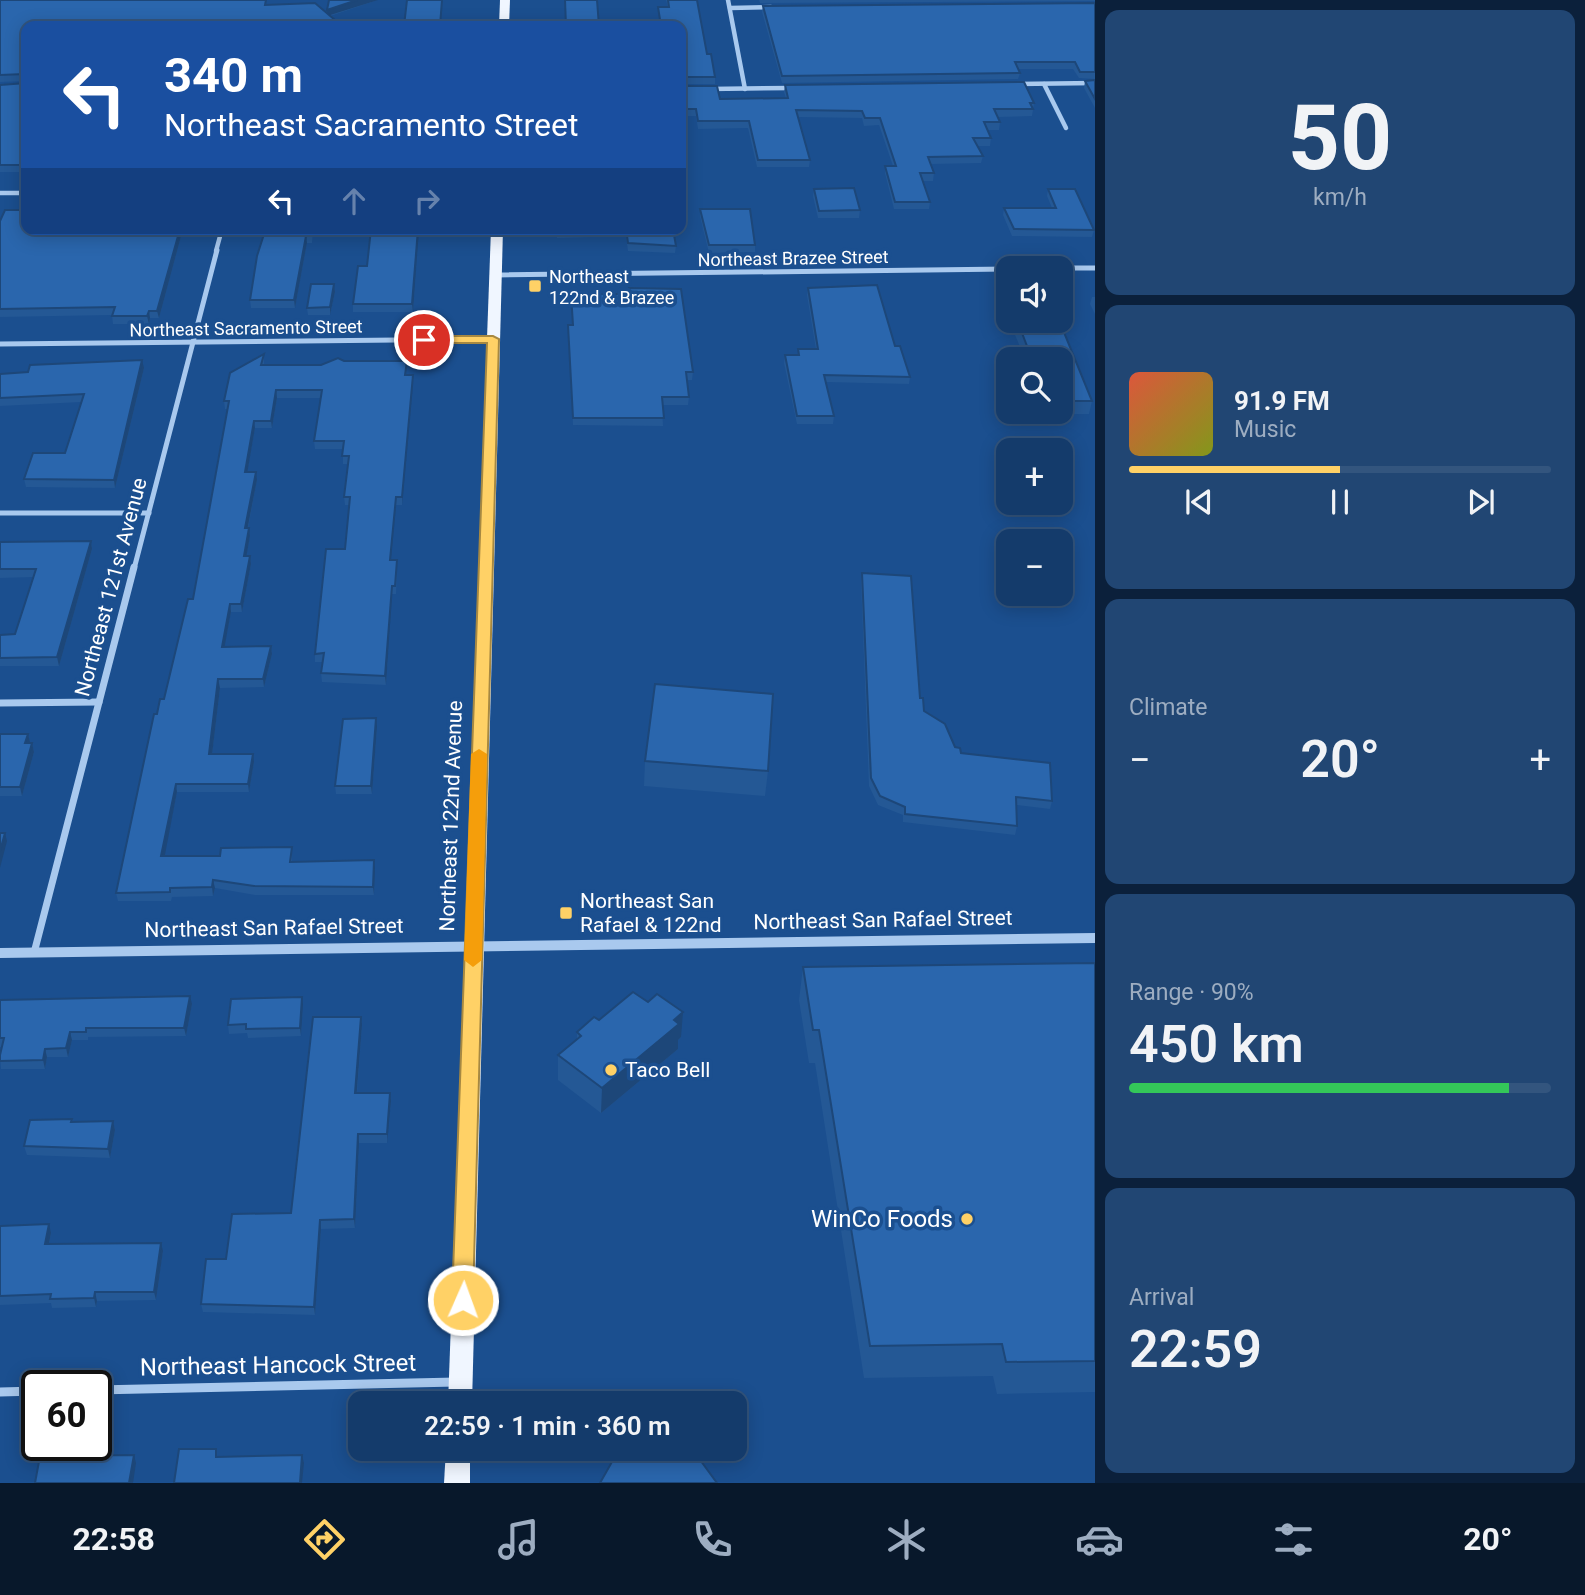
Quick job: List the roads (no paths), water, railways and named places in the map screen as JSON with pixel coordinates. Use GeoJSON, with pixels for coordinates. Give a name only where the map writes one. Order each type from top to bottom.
{"type":"FeatureCollection","features":[{"type":"Feature","properties":{"kind":"main road"},"geometry":{"type":"LineString","coordinates":[[504,21],[505,0]]}},
{"type":"Feature","properties":{"kind":"main road","name":"Northeast 122nd Avenue"},"geometry":{"type":"LineString","coordinates":[[460,1391],[497,235]]}},
{"type":"Feature","properties":{"kind":"main road"},"geometry":{"type":"LineString","coordinates":[[457,1483],[458,1461]]}},
{"type":"Feature","properties":{"kind":"street"},"geometry":{"type":"LineString","coordinates":[[728,0],[745,89]]}},
{"type":"Feature","properties":{"kind":"street"},"geometry":{"type":"LineString","coordinates":[[730,8],[784,7]]}},
{"type":"Feature","properties":{"kind":"street"},"geometry":{"type":"LineString","coordinates":[[1003,84],[1095,83]]}},
{"type":"Feature","properties":{"kind":"street"},"geometry":{"type":"LineString","coordinates":[[1044,84],[1066,128]]}},
{"type":"Feature","properties":{"kind":"street"},"geometry":{"type":"LineString","coordinates":[[706,89],[799,88]]}},
{"type":"Feature","properties":{"kind":"street"},"geometry":{"type":"LineString","coordinates":[[0,193],[21,193]]}},
{"type":"Feature","properties":{"kind":"street","name":"Northeast 121st Avenue"},"geometry":{"type":"LineString","coordinates":[[34,953],[220,235]]}},
{"type":"Feature","properties":{"kind":"street"},"geometry":{"type":"LineString","coordinates":[[1073,268],[1095,268]]}},
{"type":"Feature","properties":{"kind":"street","name":"Northeast Brazee Street"},"geometry":{"type":"LineString","coordinates":[[495,275],[996,269]]}},
{"type":"Feature","properties":{"kind":"street","name":"Northeast Sacramento Street"},"geometry":{"type":"LineString","coordinates":[[0,344],[493,339]]}},
{"type":"Feature","properties":{"kind":"street"},"geometry":{"type":"LineString","coordinates":[[0,513],[149,513]]}},
{"type":"Feature","properties":{"kind":"street"},"geometry":{"type":"LineString","coordinates":[[0,703],[99,702]]}},
{"type":"Feature","properties":{"kind":"street","name":"Northeast San Rafael Street"},"geometry":{"type":"LineString","coordinates":[[0,953],[1095,938]]}},
{"type":"Feature","properties":{"kind":"street","name":"Northeast Hancock Street"},"geometry":{"type":"LineString","coordinates":[[112,1390],[348,1392]]}},
{"type":"Feature","properties":{"kind":"street"},"geometry":{"type":"LineString","coordinates":[[0,1392],[21,1391]]}},
{"type":"Feature","properties":{"kind":"place","name":"Northeast 122nd & Brazee"},"geometry":{"type":"Point","coordinates":[535,286]}},
{"type":"Feature","properties":{"kind":"place","name":"Northeast San Rafael & 122nd"},"geometry":{"type":"Point","coordinates":[566,913]}},
{"type":"Feature","properties":{"kind":"place","name":"Taco Bell"},"geometry":{"type":"Point","coordinates":[611,1070]}},
{"type":"Feature","properties":{"kind":"place","name":"WinCo Foods"},"geometry":{"type":"Point","coordinates":[967,1219]}}]}
